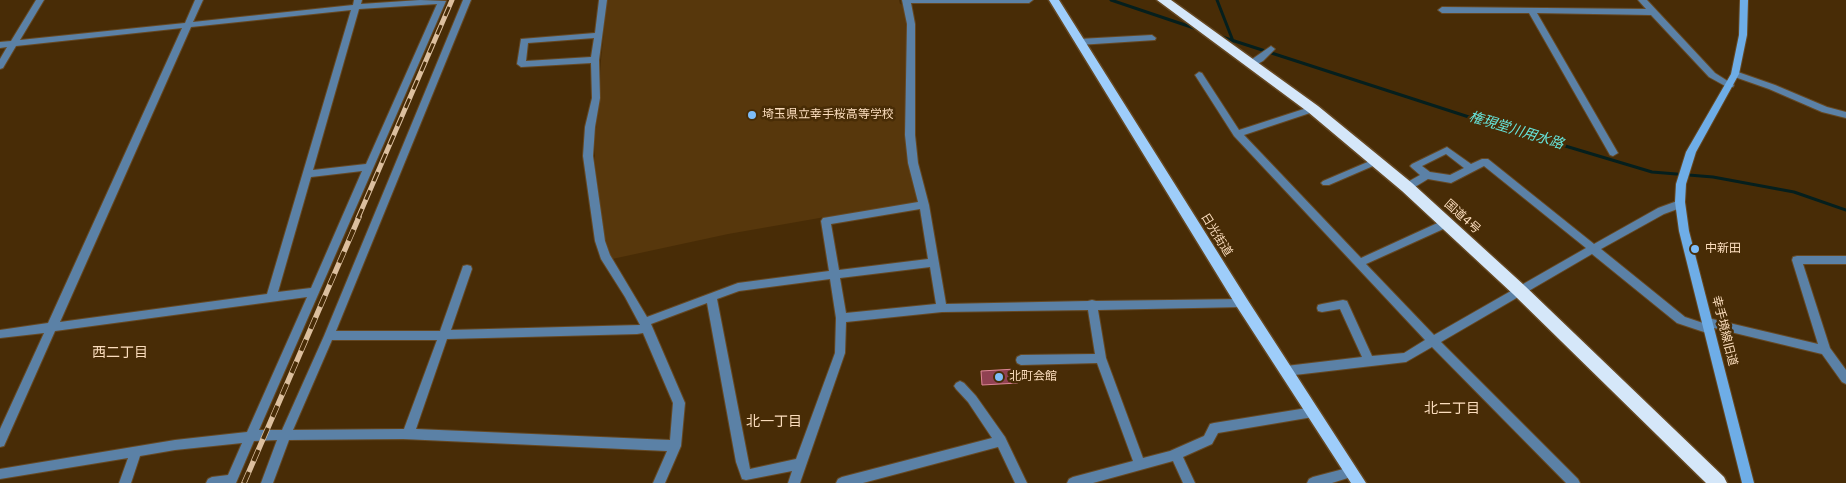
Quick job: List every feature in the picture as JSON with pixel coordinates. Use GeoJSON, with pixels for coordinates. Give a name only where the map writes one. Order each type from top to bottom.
{"type":"FeatureCollection","features":[{"type":"Feature","properties":{"kind":"highway","name":"国道4号"},"geometry":{"type":"LineString","coordinates":[[1162,0],[1313,109],[1407,187],[1519,290],[1718,483]]}},
{"type":"Feature","properties":{"kind":"main road","name":"日光街道"},"geometry":{"type":"LineString","coordinates":[[1054,0],[1242,303],[1359,483]]}},
{"type":"Feature","properties":{"kind":"street"},"geometry":{"type":"LineString","coordinates":[[0,66],[40,0]]}},
{"type":"Feature","properties":{"kind":"street"},"geometry":{"type":"LineString","coordinates":[[0,442],[199,0]]}},
{"type":"Feature","properties":{"kind":"street"},"geometry":{"type":"LineString","coordinates":[[267,483],[284,435],[329,336],[467,0]]}},
{"type":"Feature","properties":{"kind":"street"},"geometry":{"type":"LineString","coordinates":[[603,0],[595,60],[596,98],[590,126],[588,156],[600,242],[604,256],[629,294],[646,325],[679,403],[675,446],[659,483]]}},
{"type":"Feature","properties":{"kind":"street"},"geometry":{"type":"LineString","coordinates":[[942,308],[924,205],[913,164],[910,135],[911,24],[906,1],[1029,0]]}},
{"type":"Feature","properties":{"kind":"street"},"geometry":{"type":"LineString","coordinates":[[1516,0],[1527,10],[1613,153]]}},
{"type":"Feature","properties":{"kind":"street"},"geometry":{"type":"LineString","coordinates":[[1577,0],[1584,11]]}},
{"type":"Feature","properties":{"kind":"street"},"geometry":{"type":"LineString","coordinates":[[1642,0],[1712,75],[1730,85],[1735,74],[1743,35],[1744,0]]}},
{"type":"Feature","properties":{"kind":"street"},"geometry":{"type":"LineString","coordinates":[[0,45],[187,26],[357,4],[442,1],[230,482],[212,483]]}},
{"type":"Feature","properties":{"kind":"street"},"geometry":{"type":"LineString","coordinates":[[271,298],[357,4]]}},
{"type":"Feature","properties":{"kind":"street"},"geometry":{"type":"LineString","coordinates":[[1442,10],[1654,12]]}},
{"type":"Feature","properties":{"kind":"street"},"geometry":{"type":"LineString","coordinates":[[595,60],[521,64],[524,41],[598,35]]}},
{"type":"Feature","properties":{"kind":"street"},"geometry":{"type":"LineString","coordinates":[[1079,42],[1152,38]]}},
{"type":"Feature","properties":{"kind":"street"},"geometry":{"type":"LineString","coordinates":[[1250,64],[1260,59],[1270,49]]}},
{"type":"Feature","properties":{"kind":"street"},"geometry":{"type":"LineString","coordinates":[[1735,74],[1772,87],[1825,110],[1846,115]]}},
{"type":"Feature","properties":{"kind":"street"},"geometry":{"type":"LineString","coordinates":[[1199,75],[1237,134],[1433,341],[1574,483]]}},
{"type":"Feature","properties":{"kind":"street","name":"幸手境線旧道"},"geometry":{"type":"LineString","coordinates":[[1730,85],[1698,140],[1685,167],[1681,184],[1680,204],[1684,231],[1748,483]]}},
{"type":"Feature","properties":{"kind":"street"},"geometry":{"type":"LineString","coordinates":[[1237,134],[1313,109]]}},
{"type":"Feature","properties":{"kind":"street"},"geometry":{"type":"LineString","coordinates":[[1471,169],[1447,150],[1416,166],[1427,175],[1451,179],[1471,169],[1485,161],[1681,320],[1825,350]]}},
{"type":"Feature","properties":{"kind":"street"},"geometry":{"type":"LineString","coordinates":[[1326,183],[1376,161]]}},
{"type":"Feature","properties":{"kind":"street"},"geometry":{"type":"LineString","coordinates":[[307,174],[369,167]]}},
{"type":"Feature","properties":{"kind":"street"},"geometry":{"type":"LineString","coordinates":[[1407,187],[1427,175]]}},
{"type":"Feature","properties":{"kind":"street"},"geometry":{"type":"LineString","coordinates":[[1286,371],[1406,357],[1519,290],[1661,211],[1680,204]]}},
{"type":"Feature","properties":{"kind":"street"},"geometry":{"type":"LineString","coordinates":[[794,483],[840,353],[841,318],[826,221],[924,205]]}},
{"type":"Feature","properties":{"kind":"street"},"geometry":{"type":"LineString","coordinates":[[1359,263],[1447,223]]}},
{"type":"Feature","properties":{"kind":"street"},"geometry":{"type":"LineString","coordinates":[[1846,260],[1797,260],[1825,350],[1846,379]]}},
{"type":"Feature","properties":{"kind":"street"},"geometry":{"type":"LineString","coordinates":[[329,336],[637,330],[711,296],[738,287],[934,262]]}},
{"type":"Feature","properties":{"kind":"street"},"geometry":{"type":"LineString","coordinates":[[408,435],[467,269]]}},
{"type":"Feature","properties":{"kind":"street"},"geometry":{"type":"LineString","coordinates":[[0,334],[313,292]]}},
{"type":"Feature","properties":{"kind":"street"},"geometry":{"type":"LineString","coordinates":[[711,296],[746,475],[801,464]]}},
{"type":"Feature","properties":{"kind":"street"},"geometry":{"type":"LineString","coordinates":[[841,318],[942,308],[1242,303]]}},
{"type":"Feature","properties":{"kind":"street"},"geometry":{"type":"LineString","coordinates":[[1092,304],[1101,358],[1140,465]]}},
{"type":"Feature","properties":{"kind":"street"},"geometry":{"type":"LineString","coordinates":[[1322,308],[1343,304],[1369,361]]}},
{"type":"Feature","properties":{"kind":"street"},"geometry":{"type":"LineString","coordinates":[[1021,360],[1101,358]]}},
{"type":"Feature","properties":{"kind":"street"},"geometry":{"type":"LineString","coordinates":[[960,386],[972,399],[1001,441],[1020,483]]}},
{"type":"Feature","properties":{"kind":"street"},"geometry":{"type":"LineString","coordinates":[[1073,483],[1176,454],[1208,440],[1214,428],[1313,412]]}},
{"type":"Feature","properties":{"kind":"street"},"geometry":{"type":"LineString","coordinates":[[0,474],[136,451],[249,436],[408,435],[675,446]]}},
{"type":"Feature","properties":{"kind":"street"},"geometry":{"type":"LineString","coordinates":[[842,483],[1001,441]]}},
{"type":"Feature","properties":{"kind":"street"},"geometry":{"type":"LineString","coordinates":[[125,483],[136,451]]}},
{"type":"Feature","properties":{"kind":"street"},"geometry":{"type":"LineString","coordinates":[[1176,454],[1189,483]]}},
{"type":"Feature","properties":{"kind":"street"},"geometry":{"type":"LineString","coordinates":[[1313,483],[1351,472]]}},
{"type":"Feature","properties":{"kind":"shaded area","name":"埼玉県立幸手桜高等学校"},"geometry":{"type":"Polygon","coordinates":[[[607,0],[899,0],[900,4],[904,5],[907,22],[906,133],[918,200],[916,204],[825,217],[728,234],[612,259],[605,240],[595,163],[595,136],[600,98],[601,60],[607,0]]]}},
{"type":"Feature","properties":{"kind":"building","name":"北町会館"},"geometry":{"type":"Polygon","coordinates":[[[1016,369],[1018,383],[982,385],[981,371],[1016,369]]]}},
{"type":"Feature","properties":{"kind":"waterway"},"geometry":{"type":"LineString","coordinates":[[1111,0],[1200,30]]}},
{"type":"Feature","properties":{"kind":"waterway","name":"権現堂川用水路"},"geometry":{"type":"LineString","coordinates":[[1217,0],[1233,40]]}},
{"type":"Feature","properties":{"kind":"waterway"},"geometry":{"type":"LineString","coordinates":[[1219,36],[1233,40]]}},
{"type":"Feature","properties":{"kind":"waterway","name":"権現堂川用水路"},"geometry":{"type":"LineString","coordinates":[[1233,40],[1472,118],[1652,172],[1713,177],[1794,192],[1846,210]]}},
{"type":"Feature","properties":{"kind":"railway"},"geometry":{"type":"LineString","coordinates":[[358,218],[452,0]]}},
{"type":"Feature","properties":{"kind":"railway"},"geometry":{"type":"LineString","coordinates":[[244,483],[359,217]]}},
{"type":"Feature","properties":{"kind":"place","name":"埼玉県立幸手桜高等学校"},"geometry":{"type":"Point","coordinates":[752,115]}},
{"type":"Feature","properties":{"kind":"place","name":"中新田"},"geometry":{"type":"Point","coordinates":[1695,249]}},
{"type":"Feature","properties":{"kind":"place","name":"北町会館"},"geometry":{"type":"Point","coordinates":[999,377]}},
{"type":"Feature","properties":{"kind":"district","name":"西二丁目"},"geometry":{"type":"Point","coordinates":[120,353]}},
{"type":"Feature","properties":{"kind":"district","name":"北二丁目"},"geometry":{"type":"Point","coordinates":[1452,409]}},
{"type":"Feature","properties":{"kind":"district","name":"北一丁目"},"geometry":{"type":"Point","coordinates":[774,422]}}]}
